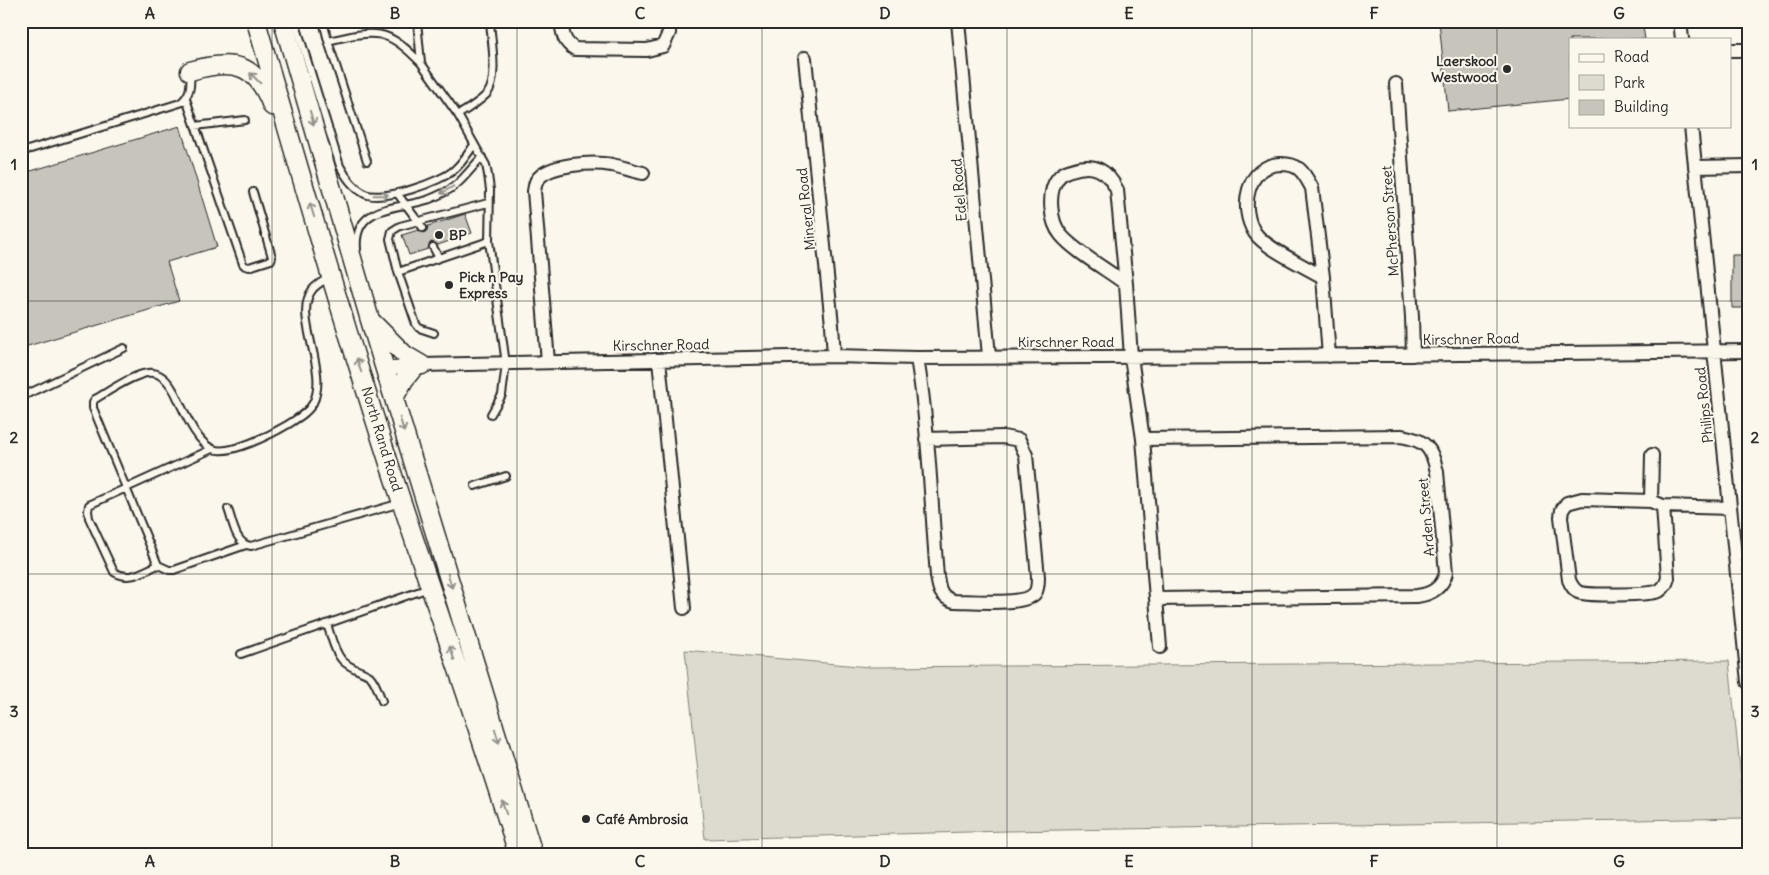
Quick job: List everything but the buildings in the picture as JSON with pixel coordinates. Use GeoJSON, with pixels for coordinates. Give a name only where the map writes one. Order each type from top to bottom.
{"type":"FeatureCollection","features":[{"type":"Feature","properties":{"kind":"main road","name":"North Rand Road"},"geometry":{"type":"LineString","coordinates":[[256,21],[304,185],[402,502],[428,584],[485,748],[518,854]]}},
{"type":"Feature","properties":{"kind":"main road","name":"North Rand Road"},"geometry":{"type":"LineString","coordinates":[[283,21],[370,320],[534,854]]}},
{"type":"Feature","properties":{"kind":"main road"},"geometry":{"type":"LineString","coordinates":[[190,71],[207,66],[229,65],[241,67],[261,83],[304,185]]}},
{"type":"Feature","properties":{"kind":"main road"},"geometry":{"type":"LineString","coordinates":[[370,320],[419,365],[404,380],[394,398]]}},
{"type":"Feature","properties":{"kind":"main road"},"geometry":{"type":"LineString","coordinates":[[385,368],[378,380],[378,397],[403,479],[428,584]]}},
{"type":"Feature","properties":{"kind":"street"},"geometry":{"type":"LineString","coordinates":[[561,21],[564,40],[575,49],[647,50],[662,46],[667,40],[669,33],[668,21]]}},
{"type":"Feature","properties":{"kind":"street","name":"Edel Road"},"geometry":{"type":"LineString","coordinates":[[958,21],[990,356]]}},
{"type":"Feature","properties":{"kind":"street"},"geometry":{"type":"LineString","coordinates":[[1680,21],[1682,38]]}},
{"type":"Feature","properties":{"kind":"street"},"geometry":{"type":"LineString","coordinates":[[1732,50],[1748,50]]}},
{"type":"Feature","properties":{"kind":"street","name":"Mineral Road"},"geometry":{"type":"LineString","coordinates":[[805,58],[834,356]]}},
{"type":"Feature","properties":{"kind":"street","name":"McPherson Street"},"geometry":{"type":"LineString","coordinates":[[1396,84],[1413,355]]}},
{"type":"Feature","properties":{"kind":"street","name":"Philips Road"},"geometry":{"type":"LineString","coordinates":[[1691,128],[1748,682]]}},
{"type":"Feature","properties":{"kind":"street"},"geometry":{"type":"LineString","coordinates":[[1322,277],[1266,243],[1256,234],[1250,223],[1247,209],[1251,181],[1258,173],[1278,164],[1297,167],[1312,188],[1322,277],[1329,356]]}},
{"type":"Feature","properties":{"kind":"street"},"geometry":{"type":"LineString","coordinates":[[548,362],[534,191],[537,180],[542,174],[550,170],[572,166],[612,165],[643,173]]}},
{"type":"Feature","properties":{"kind":"street"},"geometry":{"type":"LineString","coordinates":[[1695,167],[1748,166]]}},
{"type":"Feature","properties":{"kind":"street"},"geometry":{"type":"LineString","coordinates":[[1126,284],[1062,236],[1054,223],[1052,189],[1059,176],[1067,171],[1079,167],[1092,167],[1103,171],[1112,179],[1117,190],[1126,284],[1131,357],[1142,439],[1160,647]]}},
{"type":"Feature","properties":{"kind":"street","name":"Kirschner Road"},"geometry":{"type":"LineString","coordinates":[[385,368],[419,365],[834,356],[917,358],[990,356],[1329,356],[1748,351]]}},
{"type":"Feature","properties":{"kind":"street"},"geometry":{"type":"LineString","coordinates":[[917,358],[922,392],[937,576],[942,594],[954,601],[1014,600],[1030,597],[1035,593],[1038,577],[1026,456],[1023,446],[1019,440],[1003,437],[926,438]]}},
{"type":"Feature","properties":{"kind":"street"},"geometry":{"type":"LineString","coordinates":[[659,360],[684,608]]}},
{"type":"Feature","properties":{"kind":"street","name":"Arden Street"},"geometry":{"type":"LineString","coordinates":[[1142,439],[1401,436],[1422,441],[1430,449],[1436,465],[1446,573],[1444,581],[1437,589],[1426,595],[1417,596],[1156,599]]}},
{"type":"Feature","properties":{"kind":"street"},"geometry":{"type":"LineString","coordinates":[[1652,454],[1657,504],[1668,578],[1665,586],[1651,593],[1642,594],[1583,594],[1577,591],[1572,587],[1569,580],[1561,518],[1562,510],[1567,503],[1582,499],[1657,504],[1730,508]]}},
{"type":"Feature","properties":{"kind":"lane"},"geometry":{"type":"LineString","coordinates":[[295,21],[340,166],[346,178],[357,189],[367,195],[387,196],[436,181],[456,169],[474,145]]}},
{"type":"Feature","properties":{"kind":"lane"},"geometry":{"type":"LineString","coordinates":[[323,21],[367,161]]}},
{"type":"Feature","properties":{"kind":"lane"},"geometry":{"type":"LineString","coordinates":[[417,21],[421,63]]}},
{"type":"Feature","properties":{"kind":"lane"},"geometry":{"type":"LineString","coordinates":[[458,115],[480,100],[491,86],[494,77],[490,21]]}},
{"type":"Feature","properties":{"kind":"lane"},"geometry":{"type":"LineString","coordinates":[[328,41],[364,32],[379,34],[404,45],[421,63],[458,115],[486,165],[490,190],[488,203],[489,241],[506,364],[502,395],[491,414]]}},
{"type":"Feature","properties":{"kind":"lane"},"geometry":{"type":"LineString","coordinates":[[21,152],[172,107],[186,99],[190,90],[190,71]]}},
{"type":"Feature","properties":{"kind":"lane"},"geometry":{"type":"LineString","coordinates":[[186,99],[243,264],[249,267],[271,260],[272,257],[253,192]]}},
{"type":"Feature","properties":{"kind":"lane"},"geometry":{"type":"LineString","coordinates":[[195,126],[245,120]]}},
{"type":"Feature","properties":{"kind":"lane"},"geometry":{"type":"LineString","coordinates":[[356,271],[359,228],[371,214],[429,199],[447,191],[482,157]]}},
{"type":"Feature","properties":{"kind":"lane"},"geometry":{"type":"LineString","coordinates":[[398,193],[423,228]]}},
{"type":"Feature","properties":{"kind":"lane"},"geometry":{"type":"LineString","coordinates":[[434,333],[419,328],[416,324],[398,272],[390,239],[392,230],[400,226],[488,203]]}},
{"type":"Feature","properties":{"kind":"lane"},"geometry":{"type":"LineString","coordinates":[[398,272],[489,241]]}},
{"type":"Feature","properties":{"kind":"lane"},"geometry":{"type":"LineString","coordinates":[[433,247],[439,258]]}},
{"type":"Feature","properties":{"kind":"lane"},"geometry":{"type":"LineString","coordinates":[[158,565],[129,577],[121,576],[114,572],[89,518],[89,505],[212,449],[222,450],[260,438],[298,418],[312,404],[317,391],[318,379],[306,308],[309,296],[314,288],[332,275]]}},
{"type":"Feature","properties":{"kind":"lane"},"geometry":{"type":"LineString","coordinates":[[21,397],[124,348]]}},
{"type":"Feature","properties":{"kind":"lane"},"geometry":{"type":"LineString","coordinates":[[212,449],[195,431],[172,386],[161,376],[152,372],[127,381],[95,399],[93,402],[93,408],[158,565],[174,570],[246,545]]}},
{"type":"Feature","properties":{"kind":"lane"},"geometry":{"type":"LineString","coordinates":[[475,486],[506,476]]}},
{"type":"Feature","properties":{"kind":"lane"},"geometry":{"type":"LineString","coordinates":[[228,509],[240,542],[251,546],[402,502]]}},
{"type":"Feature","properties":{"kind":"lane"},"geometry":{"type":"LineString","coordinates":[[241,654],[327,624],[428,584]]}},
{"type":"Feature","properties":{"kind":"lane"},"geometry":{"type":"LineString","coordinates":[[327,624],[338,654],[352,668],[370,676],[382,701]]}},
{"type":"Feature","properties":{"kind":"green space"},"geometry":{"type":"Polygon","coordinates":[[[685,650],[869,667],[1729,661],[1745,818],[1007,831],[705,839],[685,650]]]}},
{"type":"Feature","properties":{"kind":"place","name":"Laerskool Westwood"},"geometry":{"type":"Point","coordinates":[1507,69]}},
{"type":"Feature","properties":{"kind":"place","name":"BP"},"geometry":{"type":"Point","coordinates":[439,235]}},
{"type":"Feature","properties":{"kind":"place","name":"Pick n Pay Express"},"geometry":{"type":"Point","coordinates":[449,285]}},
{"type":"Feature","properties":{"kind":"place","name":"Café Ambrosia"},"geometry":{"type":"Point","coordinates":[586,819]}}]}
